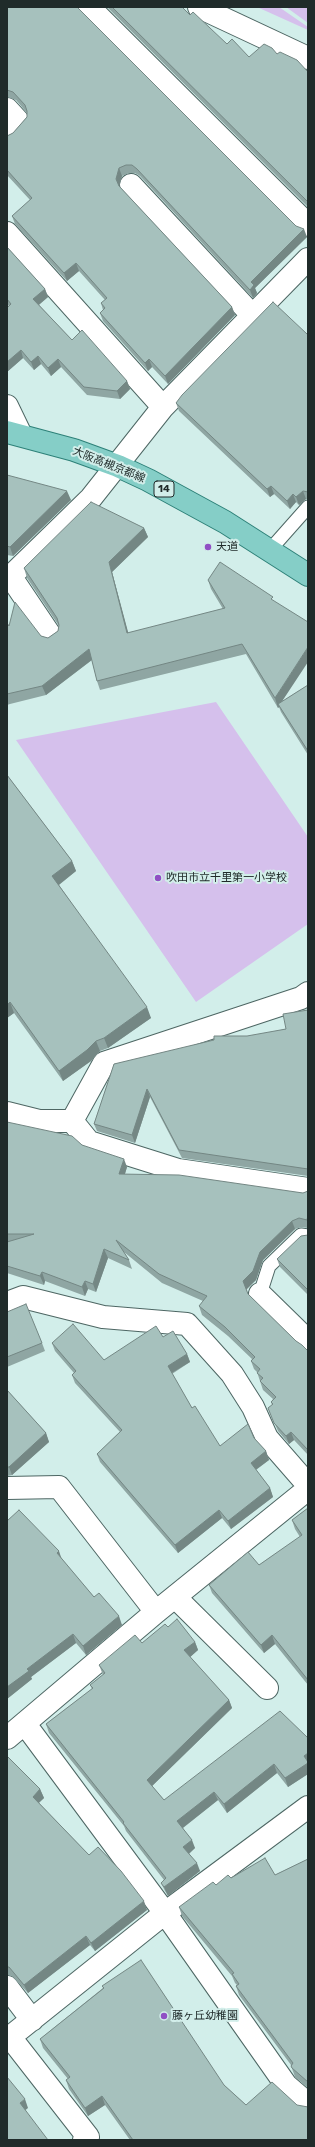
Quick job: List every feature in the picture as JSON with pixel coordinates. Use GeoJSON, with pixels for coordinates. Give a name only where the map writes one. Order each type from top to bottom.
{"type":"FeatureCollection","features":[{"type":"Feature","properties":{"kind":"main road","name":"大阪高槻京都線"},"geometry":{"type":"LineString","coordinates":[[14,434],[118,466],[148,480],[224,522],[308,575]]}},
{"type":"Feature","properties":{"kind":"street"},"geometry":{"type":"LineString","coordinates":[[90,7],[308,225]]}},
{"type":"Feature","properties":{"kind":"street"},"geometry":{"type":"LineString","coordinates":[[199,7],[308,58]]}},
{"type":"Feature","properties":{"kind":"street"},"geometry":{"type":"LineString","coordinates":[[7,109],[18,121],[7,132]]}},
{"type":"Feature","properties":{"kind":"street"},"geometry":{"type":"LineString","coordinates":[[131,185],[252,316]]}},
{"type":"Feature","properties":{"kind":"street"},"geometry":{"type":"LineString","coordinates":[[7,233],[163,407]]}},
{"type":"Feature","properties":{"kind":"street"},"geometry":{"type":"LineString","coordinates":[[50,635],[9,578],[91,498],[118,466],[163,407],[308,259]]}},
{"type":"Feature","properties":{"kind":"street"},"geometry":{"type":"LineString","coordinates":[[7,406],[14,434]]}},
{"type":"Feature","properties":{"kind":"street"},"geometry":{"type":"LineString","coordinates":[[72,1121],[104,1063],[301,998],[308,993]]}},
{"type":"Feature","properties":{"kind":"street"},"geometry":{"type":"LineString","coordinates":[[7,1113],[40,1121],[72,1121]]}},
{"type":"Feature","properties":{"kind":"street"},"geometry":{"type":"LineString","coordinates":[[72,1121],[89,1142],[178,1170],[308,1189]]}},
{"type":"Feature","properties":{"kind":"street"},"geometry":{"type":"LineString","coordinates":[[260,1294],[308,1341]]}},
{"type":"Feature","properties":{"kind":"street"},"geometry":{"type":"LineString","coordinates":[[7,1303],[23,1297],[103,1317],[187,1324],[232,1374],[253,1407],[267,1438],[308,1485]]}},
{"type":"Feature","properties":{"kind":"street"},"geometry":{"type":"LineString","coordinates":[[7,1488],[59,1487],[156,1612]]}},
{"type":"Feature","properties":{"kind":"street"},"geometry":{"type":"LineString","coordinates":[[7,1738],[156,1612],[308,1489]]}},
{"type":"Feature","properties":{"kind":"street"},"geometry":{"type":"LineString","coordinates":[[175,1597],[267,1688]]}},
{"type":"Feature","properties":{"kind":"street"},"geometry":{"type":"LineString","coordinates":[[25,1724],[164,1913],[286,2085],[308,2104]]}},
{"type":"Feature","properties":{"kind":"street"},"geometry":{"type":"LineString","coordinates":[[87,2139],[10,2038],[164,1913],[308,1807]]}},
{"type":"Feature","properties":{"kind":"street"},"geometry":{"type":"LineString","coordinates":[[7,1987],[32,2020]]}},
{"type":"Feature","properties":{"kind":"lane"},"geometry":{"type":"LineString","coordinates":[[269,551],[308,507]]}},
{"type":"Feature","properties":{"kind":"lane"},"geometry":{"type":"LineString","coordinates":[[260,1294],[269,1266],[301,1235],[308,1236]]}},
{"type":"Feature","properties":{"kind":"shaded area"},"geometry":{"type":"Polygon","coordinates":[[[257,7],[279,7],[308,27],[308,30],[257,7]]]}},
{"type":"Feature","properties":{"kind":"shaded area"},"geometry":{"type":"Polygon","coordinates":[[[286,7],[308,7],[308,23],[286,7]]]}},
{"type":"Feature","properties":{"kind":"shaded area"},"geometry":{"type":"Polygon","coordinates":[[[216,702],[308,837],[308,924],[196,1002],[16,740],[216,702]]]}},
{"type":"Feature","properties":{"kind":"building"},"geometry":{"type":"Polygon","coordinates":[[[7,7],[77,7],[296,226],[304,229],[251,282],[254,285],[250,290],[137,169],[132,165],[126,165],[119,168],[116,179],[119,186],[232,307],[165,376],[149,359],[145,363],[100,313],[105,308],[101,303],[107,298],[76,263],[64,273],[12,216],[32,198],[7,170],[7,136],[13,133],[27,117],[27,111],[25,105],[13,92],[7,90],[7,7]]]}},
{"type":"Feature","properties":{"kind":"building"},"geometry":{"type":"Polygon","coordinates":[[[112,7],[182,7],[190,15],[193,12],[227,44],[232,39],[249,57],[264,44],[272,48],[277,54],[280,52],[297,60],[308,72],[308,202],[112,7]]]}},
{"type":"Feature","properties":{"kind":"building"},"geometry":{"type":"Polygon","coordinates":[[[7,247],[45,289],[33,299],[72,340],[82,330],[127,381],[117,391],[84,387],[58,359],[48,368],[38,356],[31,362],[21,350],[7,362],[7,308],[11,304],[7,299],[7,247]]]}},
{"type":"Feature","properties":{"kind":"building"},"geometry":{"type":"Polygon","coordinates":[[[273,302],[307,334],[308,332],[308,492],[303,491],[296,497],[293,494],[287,501],[271,486],[267,489],[176,403],[182,395],[273,302]]]}},
{"type":"Feature","properties":{"kind":"building"},"geometry":{"type":"Polygon","coordinates":[[[7,475],[67,491],[10,547],[7,546],[7,475]]]}},
{"type":"Feature","properties":{"kind":"building"},"geometry":{"type":"Polygon","coordinates":[[[91,502],[144,528],[109,562],[127,633],[225,608],[208,580],[220,562],[273,597],[271,599],[308,622],[308,647],[275,698],[242,644],[97,681],[89,649],[42,686],[7,694],[7,623],[9,626],[15,602],[41,636],[48,638],[58,631],[59,625],[57,618],[24,568],[91,502]]]}},
{"type":"Feature","properties":{"kind":"building"},"geometry":{"type":"Polygon","coordinates":[[[308,685],[308,751],[278,704],[308,685]]]}},
{"type":"Feature","properties":{"kind":"building"},"geometry":{"type":"Polygon","coordinates":[[[7,775],[72,861],[52,876],[147,1007],[104,1038],[96,1041],[87,1050],[59,1071],[10,1002],[7,1005],[7,775]]]}},
{"type":"Feature","properties":{"kind":"building"},"geometry":{"type":"Polygon","coordinates":[[[308,1010],[308,1169],[179,1150],[147,1089],[132,1135],[94,1124],[114,1064],[214,1040],[214,1036],[247,1036],[286,1029],[283,1014],[308,1010]]]}},
{"type":"Feature","properties":{"kind":"building"},"geometry":{"type":"Polygon","coordinates":[[[7,1122],[72,1136],[82,1145],[124,1159],[119,1174],[179,1175],[303,1193],[308,1191],[307,1220],[299,1218],[292,1221],[260,1252],[253,1271],[243,1281],[248,1294],[308,1351],[308,1450],[291,1432],[286,1436],[274,1423],[268,1408],[273,1404],[271,1402],[276,1397],[260,1381],[263,1378],[257,1373],[260,1369],[251,1361],[255,1357],[225,1327],[199,1306],[207,1296],[159,1274],[116,1240],[129,1260],[104,1249],[93,1284],[85,1281],[82,1287],[42,1272],[40,1276],[7,1266],[7,1242],[34,1234],[7,1234],[7,1122]]]}},
{"type":"Feature","properties":{"kind":"building"},"geometry":{"type":"Polygon","coordinates":[[[308,1235],[308,1290],[277,1259],[301,1236],[308,1235]]]}},
{"type":"Feature","properties":{"kind":"building"},"geometry":{"type":"Polygon","coordinates":[[[26,1304],[42,1343],[7,1357],[7,1312],[26,1304]]]}},
{"type":"Feature","properties":{"kind":"building"},"geometry":{"type":"Polygon","coordinates":[[[73,1324],[104,1360],[156,1326],[163,1337],[173,1331],[187,1354],[168,1366],[192,1408],[195,1406],[220,1446],[248,1424],[254,1438],[266,1451],[251,1463],[270,1488],[228,1521],[219,1510],[175,1545],[97,1454],[122,1430],[72,1375],[76,1371],[52,1343],[73,1324]]]}},
{"type":"Feature","properties":{"kind":"building"},"geometry":{"type":"Polygon","coordinates":[[[7,1390],[46,1433],[9,1467],[7,1467],[7,1390]]]}},
{"type":"Feature","properties":{"kind":"building"},"geometry":{"type":"Polygon","coordinates":[[[308,1508],[308,1680],[272,1635],[261,1645],[209,1585],[248,1552],[259,1565],[302,1535],[292,1520],[308,1508]]]}},
{"type":"Feature","properties":{"kind":"building"},"geometry":{"type":"Polygon","coordinates":[[[19,1510],[59,1551],[57,1553],[94,1597],[99,1593],[119,1616],[83,1646],[73,1634],[27,1669],[29,1671],[7,1687],[7,1521],[19,1510]]]}},
{"type":"Feature","properties":{"kind":"building"},"geometry":{"type":"Polygon","coordinates":[[[177,1619],[195,1642],[184,1650],[229,1700],[147,1780],[164,1800],[280,1711],[308,1738],[308,1753],[304,1756],[308,1763],[285,1778],[274,1764],[224,1804],[214,1792],[177,1821],[192,1840],[183,1847],[197,1863],[164,1887],[161,1883],[166,1878],[123,1823],[124,1822],[46,1724],[93,1688],[90,1685],[105,1673],[99,1665],[135,1635],[142,1643],[165,1624],[168,1627],[177,1619]]]}},
{"type":"Feature","properties":{"kind":"building"},"geometry":{"type":"Polygon","coordinates":[[[7,1756],[40,1789],[33,1797],[89,1855],[98,1847],[121,1871],[144,1901],[91,1943],[86,1936],[24,1985],[9,1967],[7,1967],[7,1756]]]}},
{"type":"Feature","properties":{"kind":"building"},"geometry":{"type":"Polygon","coordinates":[[[265,1858],[275,1875],[308,1859],[308,2082],[292,2068],[291,2066],[293,2063],[236,1986],[239,1984],[232,1974],[234,1973],[179,1907],[213,1882],[216,1885],[228,1875],[231,1878],[265,1858]]]}},
{"type":"Feature","properties":{"kind":"building"},"geometry":{"type":"Polygon","coordinates":[[[141,1960],[224,2085],[246,2105],[272,2082],[297,2105],[308,2107],[308,2140],[133,2140],[102,2096],[85,2108],[66,2080],[70,2077],[40,2039],[104,1988],[102,1986],[141,1960]]]}},
{"type":"Feature","properties":{"kind":"building"},"geometry":{"type":"Polygon","coordinates":[[[7,2077],[25,2099],[20,2103],[48,2140],[7,2140],[7,2077]]]}},
{"type":"Feature","properties":{"kind":"place","name":"天道"},"geometry":{"type":"Point","coordinates":[208,547]}},
{"type":"Feature","properties":{"kind":"place","name":"吹田市立千里第一小学校"},"geometry":{"type":"Point","coordinates":[158,878]}},
{"type":"Feature","properties":{"kind":"place","name":"藤ヶ丘幼稚園"},"geometry":{"type":"Point","coordinates":[164,2016]}}]}
